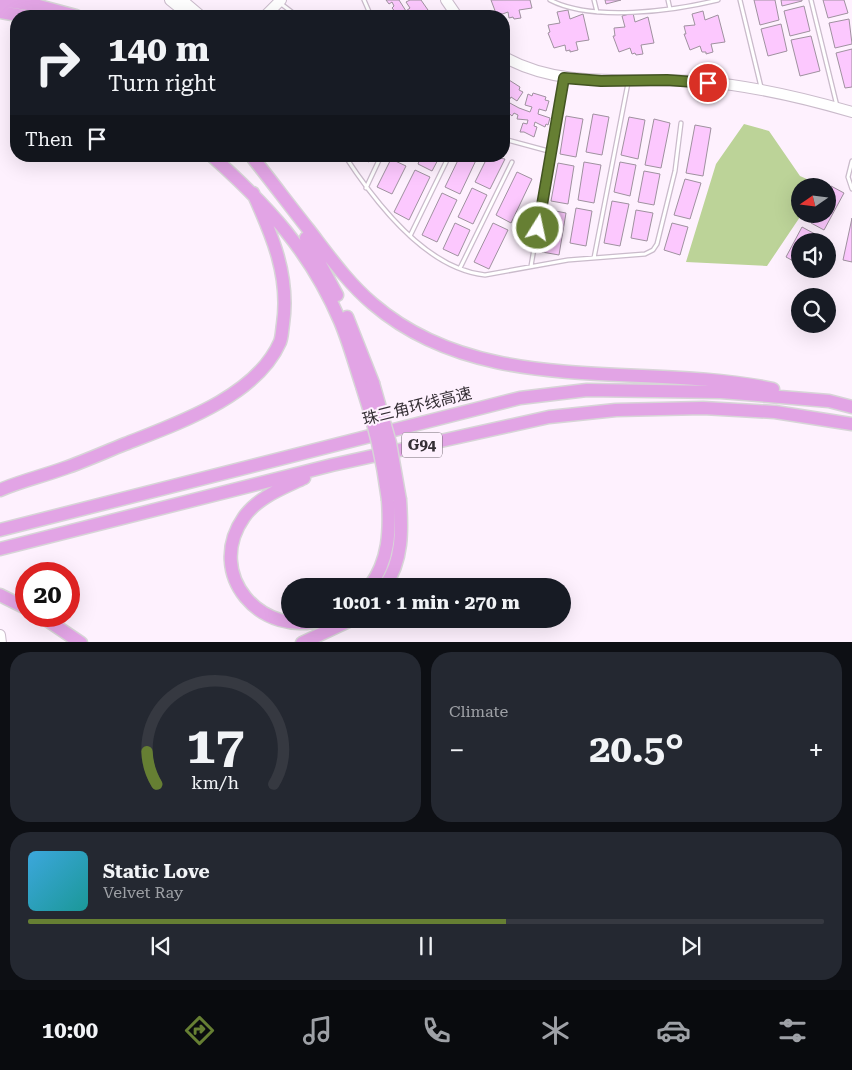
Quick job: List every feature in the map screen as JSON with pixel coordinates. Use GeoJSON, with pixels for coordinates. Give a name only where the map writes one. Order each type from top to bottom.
{"type":"FeatureCollection","features":[{"type":"Feature","properties":{"kind":"highway"},"geometry":{"type":"LineString","coordinates":[[0,0],[54,10]]}},
{"type":"Feature","properties":{"kind":"highway"},"geometry":{"type":"LineString","coordinates":[[219,162],[253,193],[298,244],[327,292],[368,385]]}},
{"type":"Feature","properties":{"kind":"highway"},"geometry":{"type":"LineString","coordinates":[[255,162],[320,262],[348,320],[368,385],[382,458],[394,500],[400,547],[390,578]]}},
{"type":"Feature","properties":{"kind":"highway"},"geometry":{"type":"LineString","coordinates":[[256,162],[352,284],[395,321],[446,348],[471,356],[525,367],[587,373],[722,380],[829,402]]}},
{"type":"Feature","properties":{"kind":"highway"},"geometry":{"type":"LineString","coordinates":[[0,490],[65,468],[174,426],[210,408],[243,386],[267,365],[280,341],[284,313],[284,287],[280,259],[253,193]]}},
{"type":"Feature","properties":{"kind":"highway","name":"珠三角环线高速"},"geometry":{"type":"LineString","coordinates":[[0,530],[520,398],[587,390],[721,392],[829,402],[852,407]]}},
{"type":"Feature","properties":{"kind":"highway","name":"G94"},"geometry":{"type":"LineString","coordinates":[[0,549],[332,465],[549,416],[616,410],[712,408],[775,412],[852,424]]}},
{"type":"Feature","properties":{"kind":"highway"},"geometry":{"type":"LineString","coordinates":[[281,620],[263,614],[249,603],[237,587],[232,568],[232,550],[236,530],[244,516],[256,503],[273,492],[332,465]]}},
{"type":"Feature","properties":{"kind":"highway"},"geometry":{"type":"LineString","coordinates":[[376,578],[385,556],[394,500]]}},
{"type":"Feature","properties":{"kind":"highway"},"geometry":{"type":"LineString","coordinates":[[0,595],[15,602]]}},
{"type":"Feature","properties":{"kind":"highway"},"geometry":{"type":"LineString","coordinates":[[58,627],[81,642]]}},
{"type":"Feature","properties":{"kind":"highway"},"geometry":{"type":"LineString","coordinates":[[302,642],[333,628]]}},
{"type":"Feature","properties":{"kind":"street"},"geometry":{"type":"LineString","coordinates":[[170,0],[182,10]]}},
{"type":"Feature","properties":{"kind":"street"},"geometry":{"type":"LineString","coordinates":[[182,0],[194,10]]}},
{"type":"Feature","properties":{"kind":"street"},"geometry":{"type":"LineString","coordinates":[[271,10],[280,1]]}},
{"type":"Feature","properties":{"kind":"street"},"geometry":{"type":"LineString","coordinates":[[510,60],[533,70],[564,78],[601,81],[694,81],[762,90],[852,112]]}},
{"type":"Feature","properties":{"kind":"street"},"geometry":{"type":"LineString","coordinates":[[0,635],[1,642]]}},
{"type":"Feature","properties":{"kind":"lane"},"geometry":{"type":"LineString","coordinates":[[550,0],[570,8],[597,12],[685,8],[718,0]]}},
{"type":"Feature","properties":{"kind":"lane"},"geometry":{"type":"LineString","coordinates":[[594,0],[597,12]]}},
{"type":"Feature","properties":{"kind":"lane"},"geometry":{"type":"LineString","coordinates":[[668,0],[670,8]]}},
{"type":"Feature","properties":{"kind":"lane"},"geometry":{"type":"LineString","coordinates":[[740,0],[762,90]]}},
{"type":"Feature","properties":{"kind":"lane"},"geometry":{"type":"LineString","coordinates":[[811,0],[837,108]]}},
{"type":"Feature","properties":{"kind":"lane"},"geometry":{"type":"LineString","coordinates":[[280,1],[290,10]]}},
{"type":"Feature","properties":{"kind":"lane"},"geometry":{"type":"LineString","coordinates":[[532,266],[564,78]]}},
{"type":"Feature","properties":{"kind":"lane"},"geometry":{"type":"LineString","coordinates":[[594,258],[629,80]]}},
{"type":"Feature","properties":{"kind":"lane"},"geometry":{"type":"LineString","coordinates":[[349,162],[366,188],[387,214],[410,236],[435,254],[460,268],[485,276],[568,260],[645,254],[655,247],[675,170],[681,123]]}},
{"type":"Feature","properties":{"kind":"lane"},"geometry":{"type":"LineString","coordinates":[[510,141],[552,152]]}},
{"type":"Feature","properties":{"kind":"lane"},"geometry":{"type":"LineString","coordinates":[[852,161],[848,177],[852,189]]}},
{"type":"Feature","properties":{"kind":"lane"},"geometry":{"type":"LineString","coordinates":[[366,188],[378,162]]}},
{"type":"Feature","properties":{"kind":"lane"},"geometry":{"type":"LineString","coordinates":[[410,236],[446,162]]}},
{"type":"Feature","properties":{"kind":"lane"},"geometry":{"type":"LineString","coordinates":[[460,268],[512,162]]}},
{"type":"Feature","properties":{"kind":"green space"},"geometry":{"type":"Polygon","coordinates":[[[744,124],[769,131],[800,176],[804,178],[791,178],[791,223],[796,223],[767,266],[686,262],[716,164],[744,124]]]}},
{"type":"Feature","properties":{"kind":"building"},"geometry":{"type":"Polygon","coordinates":[[[386,0],[399,0],[405,10],[394,10],[392,2],[389,4],[386,0]]]}},
{"type":"Feature","properties":{"kind":"building"},"geometry":{"type":"Polygon","coordinates":[[[421,0],[428,10],[407,10],[410,8],[406,2],[421,0]]]}},
{"type":"Feature","properties":{"kind":"building"},"geometry":{"type":"Polygon","coordinates":[[[491,0],[530,0],[532,8],[519,10],[521,18],[514,19],[513,17],[510,18],[510,10],[495,10],[491,0]]]}},
{"type":"Feature","properties":{"kind":"building"},"geometry":{"type":"Polygon","coordinates":[[[605,0],[621,0],[606,4],[605,0]]]}},
{"type":"Feature","properties":{"kind":"building"},"geometry":{"type":"Polygon","coordinates":[[[754,0],[775,0],[779,20],[760,25],[754,0]]]}},
{"type":"Feature","properties":{"kind":"building"},"geometry":{"type":"Polygon","coordinates":[[[781,0],[802,0],[802,1],[782,6],[781,0]]]}},
{"type":"Feature","properties":{"kind":"building"},"geometry":{"type":"Polygon","coordinates":[[[823,0],[844,0],[848,13],[828,18],[823,0]]]}},
{"type":"Feature","properties":{"kind":"building"},"geometry":{"type":"Polygon","coordinates":[[[804,6],[810,31],[790,36],[784,11],[804,6]]]}},
{"type":"Feature","properties":{"kind":"building"},"geometry":{"type":"Polygon","coordinates":[[[568,10],[570,19],[583,14],[589,40],[576,42],[578,50],[570,52],[570,50],[566,51],[565,45],[554,48],[548,33],[550,32],[548,25],[560,23],[557,12],[568,10]]]}},
{"type":"Feature","properties":{"kind":"building"},"geometry":{"type":"Polygon","coordinates":[[[703,11],[705,20],[718,15],[725,42],[711,44],[713,52],[706,54],[706,52],[702,52],[700,46],[690,50],[684,34],[686,34],[684,26],[695,25],[692,14],[703,11]]]}},
{"type":"Feature","properties":{"kind":"building"},"geometry":{"type":"Polygon","coordinates":[[[633,13],[635,22],[648,17],[654,43],[641,45],[643,54],[632,54],[630,48],[619,52],[613,36],[615,36],[614,28],[625,27],[622,16],[633,13]]]}},
{"type":"Feature","properties":{"kind":"building"},"geometry":{"type":"Polygon","coordinates":[[[849,19],[852,44],[835,48],[829,23],[849,19]]]}},
{"type":"Feature","properties":{"kind":"building"},"geometry":{"type":"Polygon","coordinates":[[[781,24],[787,51],[768,56],[761,29],[781,24]]]}},
{"type":"Feature","properties":{"kind":"building"},"geometry":{"type":"Polygon","coordinates":[[[811,36],[820,71],[800,76],[791,40],[811,36]]]}},
{"type":"Feature","properties":{"kind":"building"},"geometry":{"type":"Polygon","coordinates":[[[852,49],[852,87],[845,88],[836,53],[852,49]]]}},
{"type":"Feature","properties":{"kind":"building"},"geometry":{"type":"Polygon","coordinates":[[[510,81],[520,87],[519,90],[523,92],[517,101],[511,97],[510,99],[510,81]]]}},
{"type":"Feature","properties":{"kind":"building"},"geometry":{"type":"Polygon","coordinates":[[[533,93],[546,97],[545,100],[549,101],[546,111],[539,109],[538,114],[550,118],[548,125],[546,124],[545,127],[535,122],[534,126],[537,127],[534,137],[520,132],[523,123],[527,124],[528,120],[517,119],[518,115],[514,113],[512,116],[510,114],[510,103],[530,112],[532,107],[525,105],[528,94],[532,96],[533,93]]]}},
{"type":"Feature","properties":{"kind":"building"},"geometry":{"type":"Polygon","coordinates":[[[593,114],[609,117],[602,155],[586,152],[593,114]]]}},
{"type":"Feature","properties":{"kind":"building"},"geometry":{"type":"Polygon","coordinates":[[[566,116],[583,119],[576,157],[560,154],[566,116]]]}},
{"type":"Feature","properties":{"kind":"building"},"geometry":{"type":"Polygon","coordinates":[[[629,117],[645,120],[638,159],[621,155],[629,117]]]}},
{"type":"Feature","properties":{"kind":"building"},"geometry":{"type":"Polygon","coordinates":[[[654,119],[670,123],[661,168],[645,165],[654,119]]]}},
{"type":"Feature","properties":{"kind":"building"},"geometry":{"type":"Polygon","coordinates":[[[695,125],[711,128],[703,176],[686,173],[695,125]]]}},
{"type":"Feature","properties":{"kind":"building"},"geometry":{"type":"Polygon","coordinates":[[[390,162],[397,162],[406,166],[392,194],[377,187],[390,162]]]}},
{"type":"Feature","properties":{"kind":"building"},"geometry":{"type":"Polygon","coordinates":[[[419,162],[437,162],[432,171],[418,164],[419,162]]]}},
{"type":"Feature","properties":{"kind":"building"},"geometry":{"type":"Polygon","coordinates":[[[457,162],[475,162],[460,194],[445,187],[457,162]]]}},
{"type":"Feature","properties":{"kind":"building"},"geometry":{"type":"Polygon","coordinates":[[[485,162],[504,162],[490,189],[475,182],[485,162]]]}},
{"type":"Feature","properties":{"kind":"building"},"geometry":{"type":"Polygon","coordinates":[[[584,162],[601,165],[594,203],[578,200],[584,162]]]}},
{"type":"Feature","properties":{"kind":"building"},"geometry":{"type":"Polygon","coordinates":[[[620,162],[636,165],[630,196],[614,192],[620,162]]]}},
{"type":"Feature","properties":{"kind":"building"},"geometry":{"type":"Polygon","coordinates":[[[558,163],[574,166],[568,204],[551,201],[558,163]]]}},
{"type":"Feature","properties":{"kind":"building"},"geometry":{"type":"Polygon","coordinates":[[[415,170],[430,177],[409,220],[394,212],[415,170]]]}},
{"type":"Feature","properties":{"kind":"building"},"geometry":{"type":"Polygon","coordinates":[[[644,171],[660,174],[654,205],[638,202],[644,171]]]}},
{"type":"Feature","properties":{"kind":"building"},"geometry":{"type":"Polygon","coordinates":[[[517,172],[532,179],[511,223],[496,215],[517,172]]]}},
{"type":"Feature","properties":{"kind":"building"},"geometry":{"type":"Polygon","coordinates":[[[685,179],[701,183],[690,219],[674,215],[685,179]]]}},
{"type":"Feature","properties":{"kind":"building"},"geometry":{"type":"Polygon","coordinates":[[[472,188],[487,195],[473,224],[458,217],[472,188]]]}},
{"type":"Feature","properties":{"kind":"building"},"geometry":{"type":"Polygon","coordinates":[[[836,189],[844,193],[836,208],[836,189]]]}},
{"type":"Feature","properties":{"kind":"building"},"geometry":{"type":"Polygon","coordinates":[[[442,193],[457,200],[437,242],[422,235],[442,193]]]}},
{"type":"Feature","properties":{"kind":"building"},"geometry":{"type":"Polygon","coordinates":[[[612,201],[629,204],[620,246],[604,243],[612,201]]]}},
{"type":"Feature","properties":{"kind":"building"},"geometry":{"type":"Polygon","coordinates":[[[576,208],[592,211],[586,246],[570,243],[576,208]]]}},
{"type":"Feature","properties":{"kind":"building"},"geometry":{"type":"Polygon","coordinates":[[[550,210],[566,213],[559,255],[542,252],[550,210]]]}},
{"type":"Feature","properties":{"kind":"building"},"geometry":{"type":"Polygon","coordinates":[[[636,210],[653,213],[647,241],[631,238],[636,210]]]}},
{"type":"Feature","properties":{"kind":"building"},"geometry":{"type":"Polygon","coordinates":[[[852,218],[852,262],[843,260],[852,218]]]}},
{"type":"Feature","properties":{"kind":"building"},"geometry":{"type":"Polygon","coordinates":[[[455,223],[470,230],[458,256],[443,249],[455,223]]]}},
{"type":"Feature","properties":{"kind":"building"},"geometry":{"type":"Polygon","coordinates":[[[493,223],[508,230],[489,269],[474,262],[493,223]]]}},
{"type":"Feature","properties":{"kind":"building"},"geometry":{"type":"Polygon","coordinates":[[[672,223],[688,227],[680,255],[664,250],[672,223]]]}},
{"type":"Feature","properties":{"kind":"building"},"geometry":{"type":"Polygon","coordinates":[[[811,223],[828,223],[824,230],[811,223]]]}},
{"type":"Feature","properties":{"kind":"building"},"geometry":{"type":"Polygon","coordinates":[[[802,227],[813,233],[799,233],[802,227]]]}},
{"type":"Feature","properties":{"kind":"building"},"geometry":{"type":"Polygon","coordinates":[[[791,248],[791,260],[786,257],[791,248]]]}},
{"type":"Feature","properties":{"kind":"route"},"geometry":{"type":"LineString","coordinates":[[538,228],[564,78],[587,81],[667,80],[708,83]]}}]}
